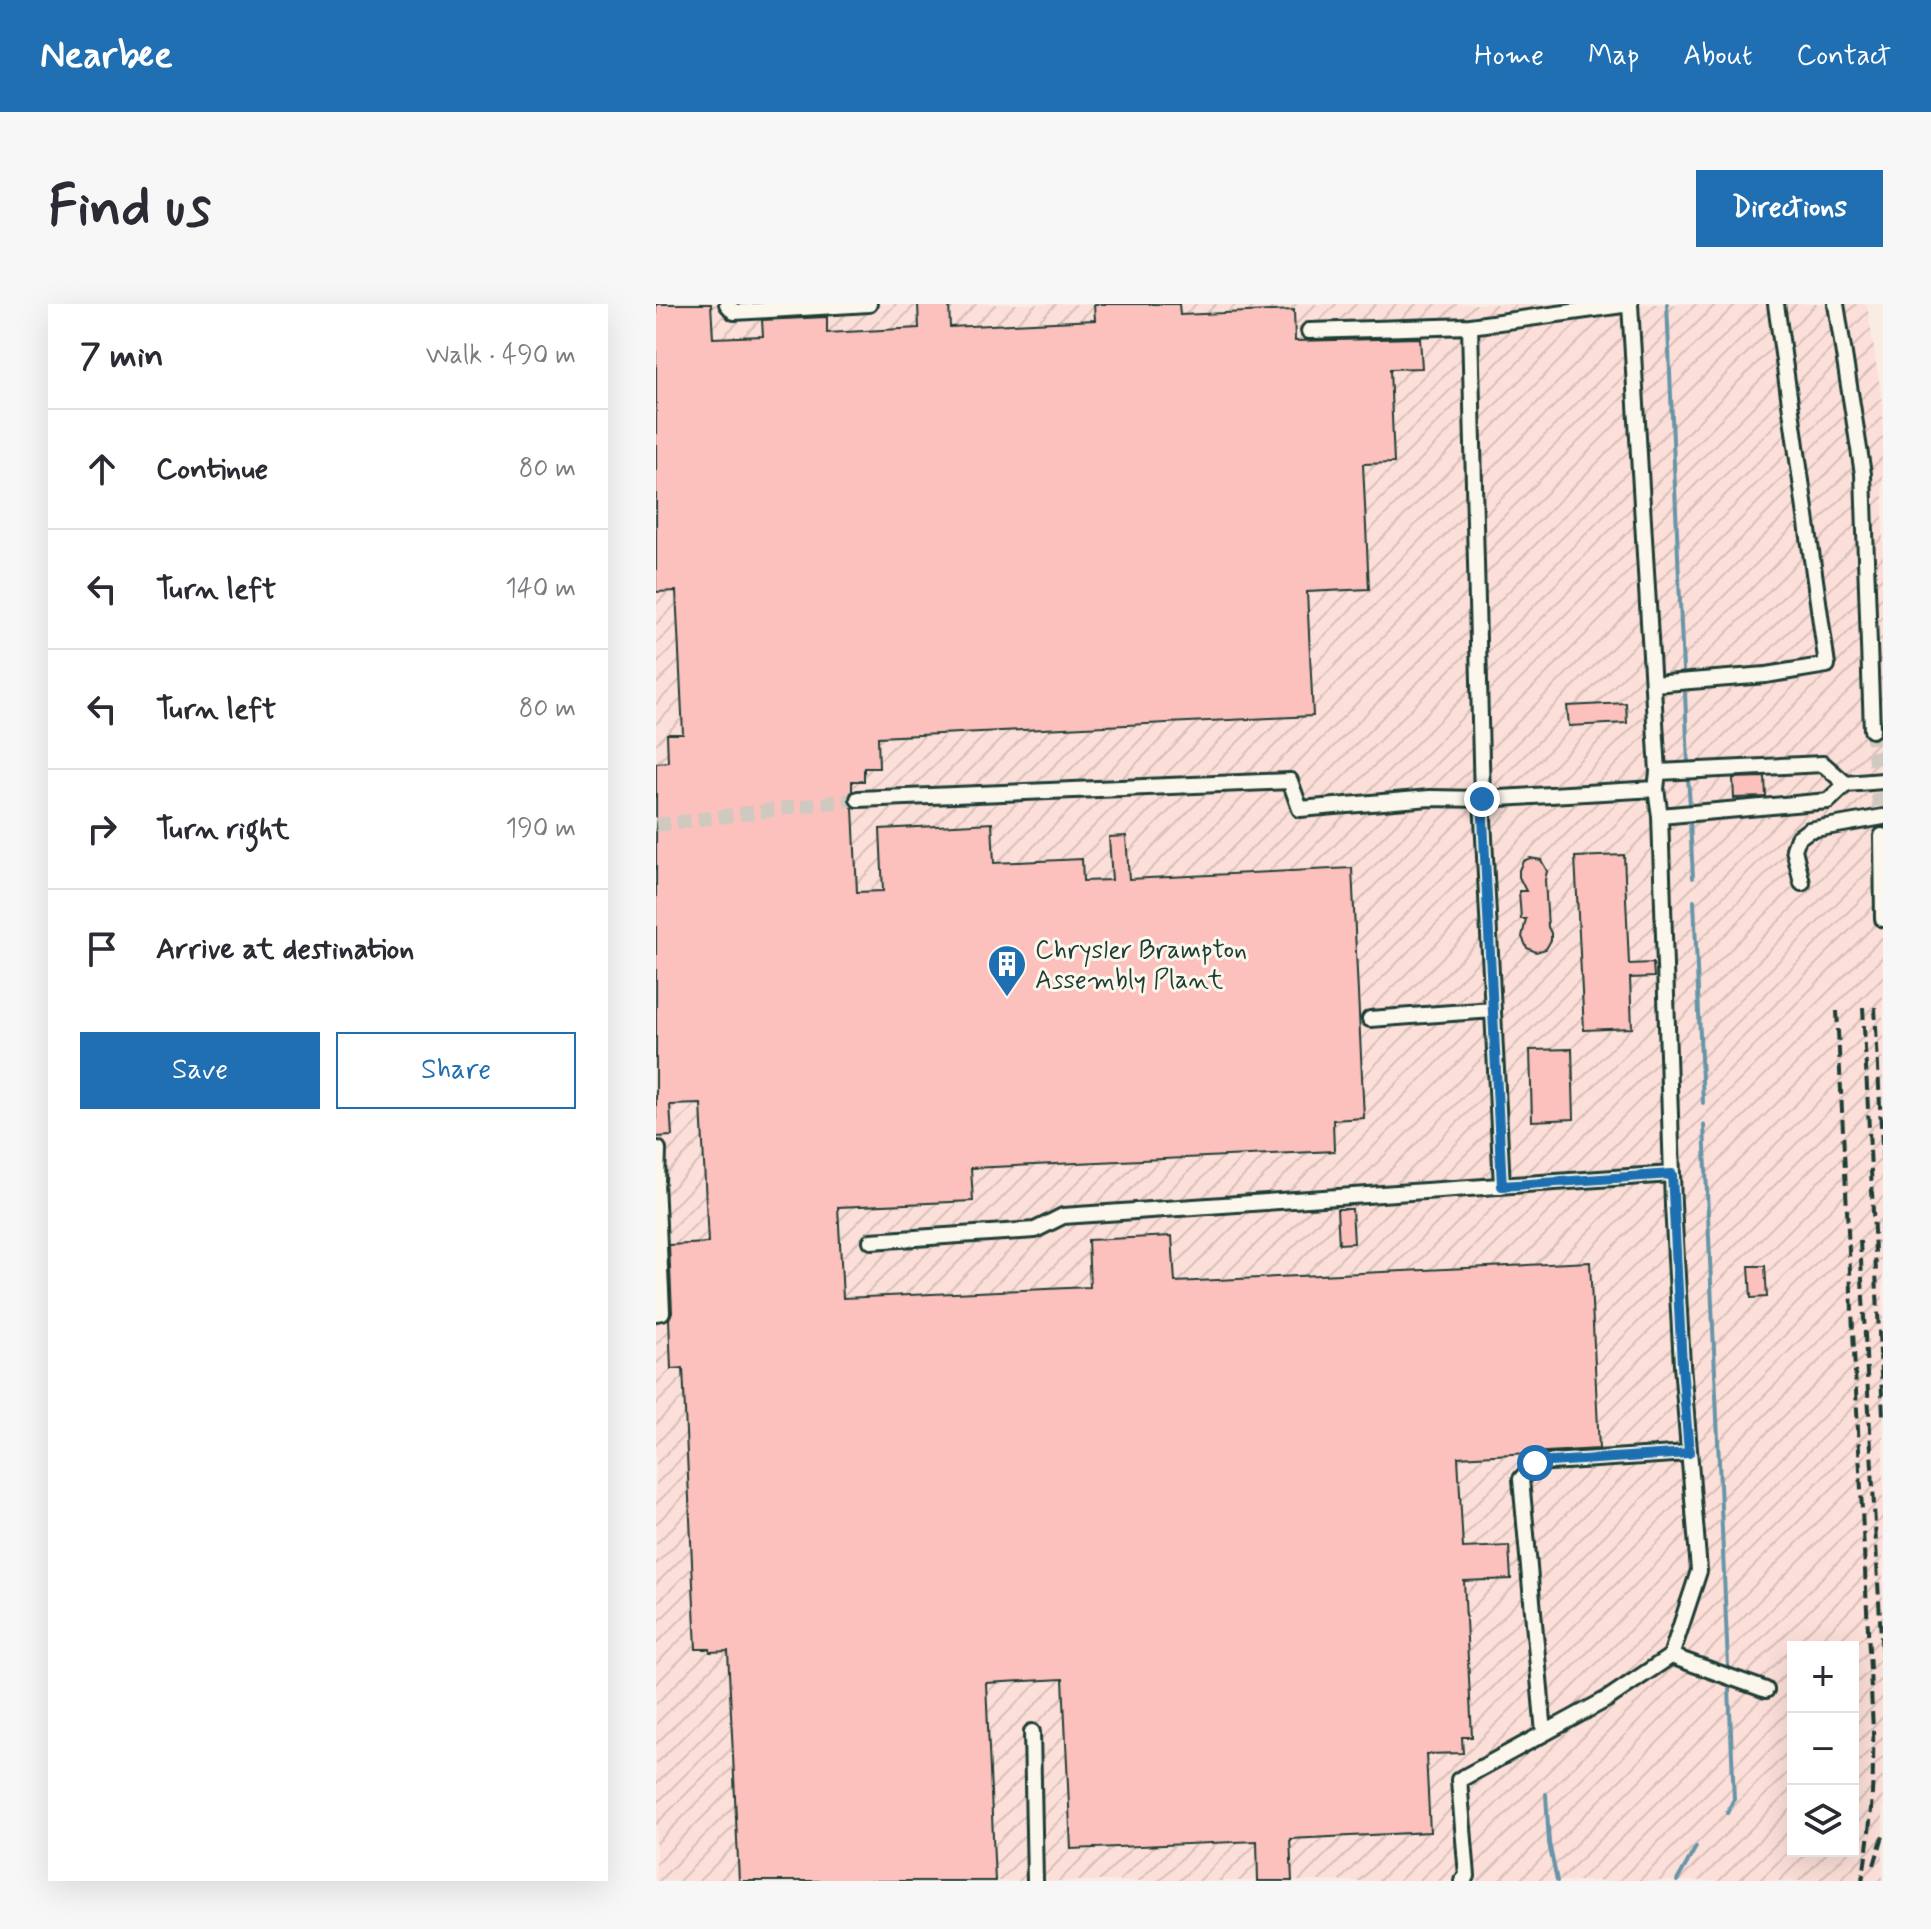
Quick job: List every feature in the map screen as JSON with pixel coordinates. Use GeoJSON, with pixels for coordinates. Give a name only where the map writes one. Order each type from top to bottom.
{"type":"FeatureCollection","features":[{"type":"Feature","properties":{"kind":"lane"},"geometry":{"type":"LineString","coordinates":[[727,304],[734,312],[869,304]]}},
{"type":"Feature","properties":{"kind":"lane"},"geometry":{"type":"LineString","coordinates":[[1309,331],[1470,326],[1630,304],[1658,772],[1656,789],[1660,816],[1673,1205],[1699,1571],[1671,1656],[1607,1699],[1459,1780],[1467,1876],[1462,1881]]}},
{"type":"Feature","properties":{"kind":"lane"},"geometry":{"type":"LineString","coordinates":[[1653,684],[1766,675],[1827,665],[1776,304]]}},
{"type":"Feature","properties":{"kind":"lane"},"geometry":{"type":"LineString","coordinates":[[1836,304],[1863,474],[1872,730]]}},
{"type":"Feature","properties":{"kind":"lane"},"geometry":{"type":"LineString","coordinates":[[1470,326],[1482,799],[1502,1186]]}},
{"type":"Feature","properties":{"kind":"lane"},"geometry":{"type":"LineString","coordinates":[[1658,772],[1823,764],[1846,784]]}},
{"type":"Feature","properties":{"kind":"lane"},"geometry":{"type":"LineString","coordinates":[[858,799],[1290,781],[1300,809],[1430,798],[1482,799],[1656,789]]}},
{"type":"Feature","properties":{"kind":"lane"},"geometry":{"type":"LineString","coordinates":[[1660,816],[1828,801],[1846,784],[1883,781]]}},
{"type":"Feature","properties":{"kind":"lane"},"geometry":{"type":"LineString","coordinates":[[1802,883],[1794,849],[1798,838],[1809,830],[1883,817]]}},
{"type":"Feature","properties":{"kind":"lane"},"geometry":{"type":"LineString","coordinates":[[1882,836],[1883,919]]}},
{"type":"Feature","properties":{"kind":"lane"},"geometry":{"type":"LineString","coordinates":[[1370,1019],[1493,1010]]}},
{"type":"Feature","properties":{"kind":"lane"},"geometry":{"type":"LineString","coordinates":[[656,1149],[662,1312],[656,1313]]}},
{"type":"Feature","properties":{"kind":"lane"},"geometry":{"type":"LineString","coordinates":[[871,1241],[1035,1230],[1063,1216],[1672,1174]]}},
{"type":"Feature","properties":{"kind":"lane"},"geometry":{"type":"LineString","coordinates":[[1544,1733],[1521,1479],[1535,1463],[1689,1453]]}},
{"type":"Feature","properties":{"kind":"lane"},"geometry":{"type":"LineString","coordinates":[[1671,1656],[1766,1690]]}},
{"type":"Feature","properties":{"kind":"lane"},"geometry":{"type":"LineString","coordinates":[[1032,1732],[1035,1881]]}},
{"type":"Feature","properties":{"kind":"shaded area","name":"Chrysler Brampton Assembly Plant"},"geometry":{"type":"Polygon","coordinates":[[[656,304],[1867,304],[1883,407],[1883,1881],[656,1881],[656,304]]]}},
{"type":"Feature","properties":{"kind":"building","name":"Chrysler Brampton Assembly Plant"},"geometry":{"type":"Polygon","coordinates":[[[656,304],[711,304],[713,338],[763,336],[762,320],[827,317],[827,333],[919,328],[918,304],[949,304],[950,327],[1095,320],[1094,304],[1179,304],[1180,315],[1294,310],[1295,341],[1420,338],[1422,368],[1390,369],[1394,463],[1363,464],[1369,589],[1307,592],[1313,716],[878,737],[879,768],[864,768],[864,781],[852,781],[848,799],[853,808],[857,892],[883,891],[880,829],[992,823],[994,863],[1082,859],[1083,881],[1112,880],[1109,837],[1126,836],[1129,879],[1352,868],[1364,1118],[1333,1120],[1334,1151],[971,1168],[973,1201],[838,1207],[843,1298],[1090,1287],[1088,1240],[1172,1236],[1175,1282],[1590,1262],[1599,1449],[1458,1457],[1463,1548],[1509,1546],[1511,1579],[1464,1581],[1472,1737],[1462,1737],[1463,1753],[1426,1754],[1430,1832],[1290,1839],[1292,1881],[1258,1881],[1257,1841],[1071,1849],[1063,1679],[986,1683],[995,1881],[739,1881],[728,1651],[696,1649],[683,1368],[671,1369],[669,1245],[708,1243],[701,1104],[670,1105],[672,1136],[656,1137],[656,763],[668,762],[667,734],[683,734],[676,591],[656,592],[656,304]]]}},
{"type":"Feature","properties":{"kind":"building"},"geometry":{"type":"Polygon","coordinates":[[[1626,703],[1627,723],[1569,726],[1567,706],[1626,703]]]}},
{"type":"Feature","properties":{"kind":"building"},"geometry":{"type":"Polygon","coordinates":[[[1765,777],[1766,797],[1734,798],[1733,778],[1765,777]]]}},
{"type":"Feature","properties":{"kind":"building"},"geometry":{"type":"Polygon","coordinates":[[[1624,855],[1629,964],[1653,963],[1654,977],[1630,978],[1632,1028],[1584,1030],[1575,857],[1624,855]]]}},
{"type":"Feature","properties":{"kind":"building"},"geometry":{"type":"Polygon","coordinates":[[[1530,858],[1541,860],[1547,871],[1548,927],[1551,933],[1546,949],[1536,952],[1527,948],[1522,937],[1526,919],[1521,919],[1519,891],[1526,891],[1519,870],[1523,861],[1530,858]]]}},
{"type":"Feature","properties":{"kind":"building"},"geometry":{"type":"Polygon","coordinates":[[[1572,1049],[1574,1119],[1532,1121],[1530,1050],[1572,1049]]]}},
{"type":"Feature","properties":{"kind":"building"},"geometry":{"type":"Polygon","coordinates":[[[1337,1209],[1352,1209],[1354,1243],[1339,1244],[1337,1209]]]}},
{"type":"Feature","properties":{"kind":"building"},"geometry":{"type":"Polygon","coordinates":[[[1749,1266],[1765,1266],[1767,1297],[1751,1298],[1749,1266]]]}},
{"type":"Feature","properties":{"kind":"waterway"},"geometry":{"type":"LineString","coordinates":[[1667,304],[1683,670]]}},
{"type":"Feature","properties":{"kind":"waterway"},"geometry":{"type":"LineString","coordinates":[[1685,693],[1688,763]]}},
{"type":"Feature","properties":{"kind":"waterway"},"geometry":{"type":"LineString","coordinates":[[1688,778],[1690,805]]}},
{"type":"Feature","properties":{"kind":"waterway"},"geometry":{"type":"LineString","coordinates":[[1690,821],[1693,878]]}},
{"type":"Feature","properties":{"kind":"waterway"},"geometry":{"type":"LineString","coordinates":[[1694,901],[1703,1103]]}},
{"type":"Feature","properties":{"kind":"waterway"},"geometry":{"type":"LineString","coordinates":[[1704,1125],[1728,1665]]}},
{"type":"Feature","properties":{"kind":"waterway"},"geometry":{"type":"LineString","coordinates":[[1727,1813],[1734,1799],[1729,1689]]}},
{"type":"Feature","properties":{"kind":"waterway"},"geometry":{"type":"LineString","coordinates":[[1546,1794],[1549,1843],[1557,1881]]}},
{"type":"Feature","properties":{"kind":"waterway"},"geometry":{"type":"LineString","coordinates":[[1677,1881],[1696,1847]]}},
{"type":"Feature","properties":{"kind":"tunnel"},"geometry":{"type":"LineString","coordinates":[[1872,730],[1882,836]]}},
{"type":"Feature","properties":{"kind":"tunnel"},"geometry":{"type":"LineString","coordinates":[[656,825],[858,799]]}},
{"type":"Feature","properties":{"kind":"railway"},"geometry":{"type":"LineString","coordinates":[[1863,1007],[1883,1415]]}},
{"type":"Feature","properties":{"kind":"railway"},"geometry":{"type":"LineString","coordinates":[[1875,1007],[1883,1166]]}},
{"type":"Feature","properties":{"kind":"railway"},"geometry":{"type":"LineString","coordinates":[[1837,1011],[1873,1730],[1871,1806],[1862,1881]]}},
{"type":"Feature","properties":{"kind":"railway"},"geometry":{"type":"LineString","coordinates":[[1860,1241],[1883,1676]]}},
{"type":"Feature","properties":{"kind":"railway"},"geometry":{"type":"LineString","coordinates":[[1874,1865],[1883,1836]]}},
{"type":"Feature","properties":{"kind":"place","name":"Chrysler Brampton Assembly Plant"},"geometry":{"type":"Point","coordinates":[1007,998]}},
{"type":"Feature","properties":{"kind":"route"},"geometry":{"type":"LineString","coordinates":[[1482,799],[1502,1186],[1672,1174],[1689,1453],[1535,1463]]}}]}
